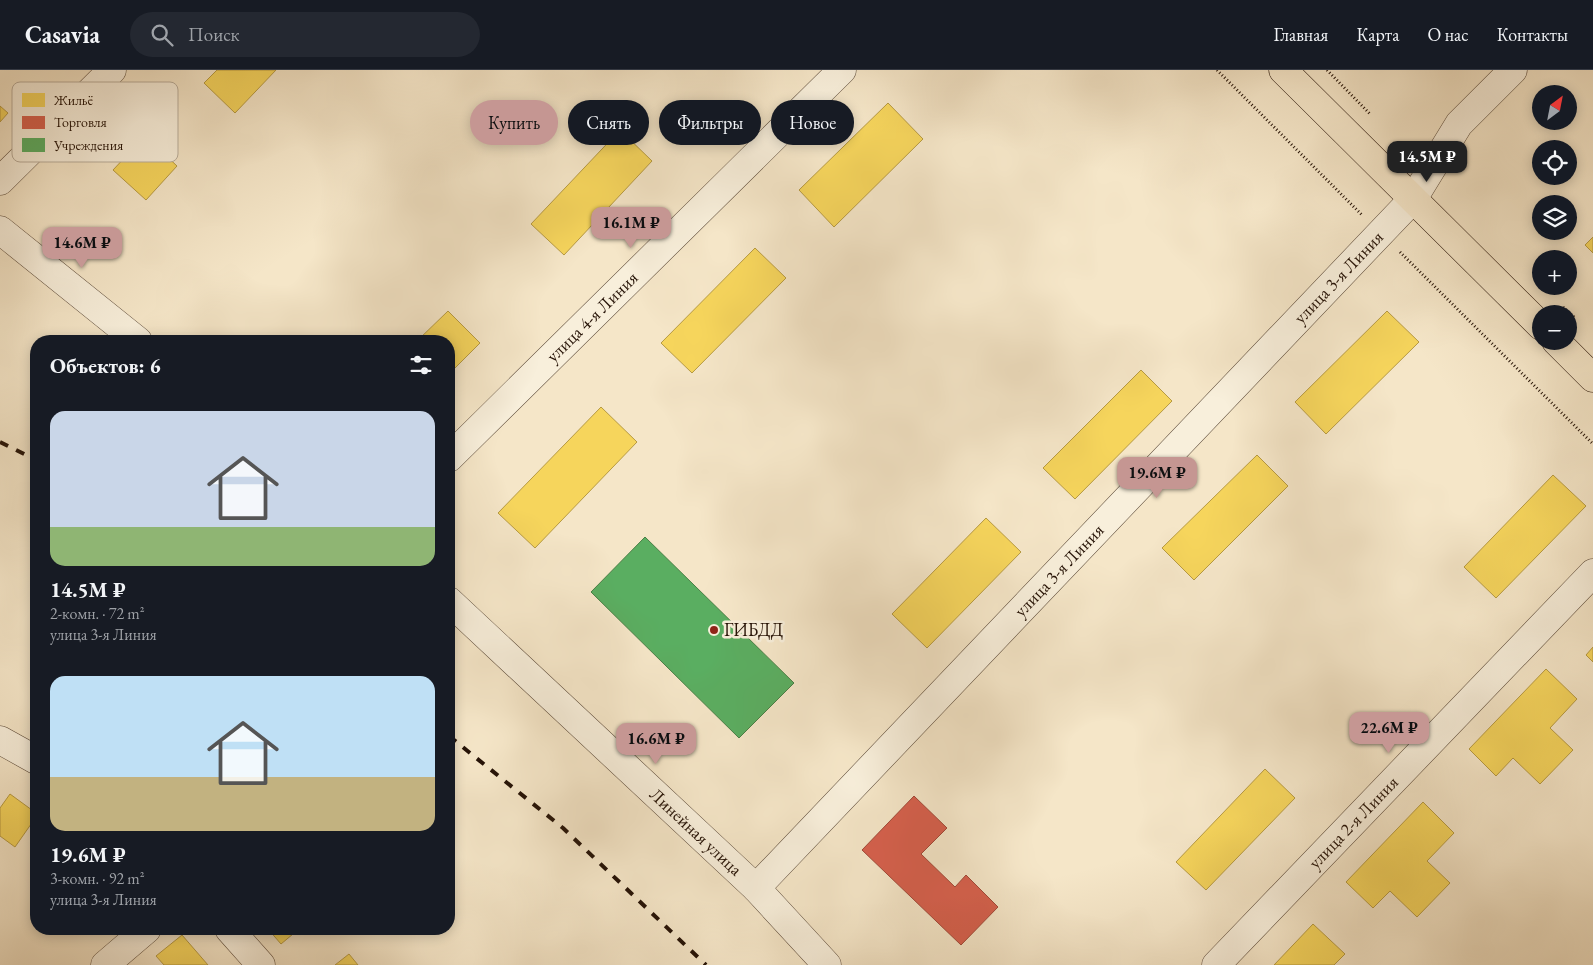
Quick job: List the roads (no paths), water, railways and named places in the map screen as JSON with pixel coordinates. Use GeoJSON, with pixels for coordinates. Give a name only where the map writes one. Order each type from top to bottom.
{"type":"FeatureCollection","features":[{"type":"Feature","properties":{"kind":"main road"},"geometry":{"type":"LineString","coordinates":[[1283,70],[1532,317]]}},
{"type":"Feature","properties":{"kind":"main road"},"geometry":{"type":"LineString","coordinates":[[1565,350],[1593,378]]}},
{"type":"Feature","properties":{"kind":"street"},"geometry":{"type":"LineString","coordinates":[[100,82],[112,70]]}},
{"type":"Feature","properties":{"kind":"street","name":"улица 4-я Линия"},"geometry":{"type":"LineString","coordinates":[[455,452],[842,70]]}},
{"type":"Feature","properties":{"kind":"street","name":"улица 3-я Линия"},"geometry":{"type":"LineString","coordinates":[[756,888],[1413,199],[1459,124],[1513,70]]}},
{"type":"Feature","properties":{"kind":"street"},"geometry":{"type":"LineString","coordinates":[[0,181],[19,162]]}},
{"type":"Feature","properties":{"kind":"street"},"geometry":{"type":"LineString","coordinates":[[0,230],[131,335]]}},
{"type":"Feature","properties":{"kind":"street","name":"улица 2-я Линия"},"geometry":{"type":"LineString","coordinates":[[1216,965],[1593,573]]}},
{"type":"Feature","properties":{"kind":"street","name":"Линейная улица"},"geometry":{"type":"LineString","coordinates":[[455,607],[756,888],[827,965]]}},
{"type":"Feature","properties":{"kind":"street"},"geometry":{"type":"LineString","coordinates":[[0,740],[30,757]]}},
{"type":"Feature","properties":{"kind":"street"},"geometry":{"type":"LineString","coordinates":[[105,965],[140,935]]}},
{"type":"Feature","properties":{"kind":"street"},"geometry":{"type":"LineString","coordinates":[[234,935],[261,965]]}},
{"type":"Feature","properties":{"kind":"railway"},"geometry":{"type":"LineString","coordinates":[[0,442],[30,457]]}},
{"type":"Feature","properties":{"kind":"railway"},"geometry":{"type":"LineString","coordinates":[[455,741],[563,828],[706,965]]}},
{"type":"Feature","properties":{"kind":"place","name":"ГИБДД"},"geometry":{"type":"Point","coordinates":[714,630]}}]}
